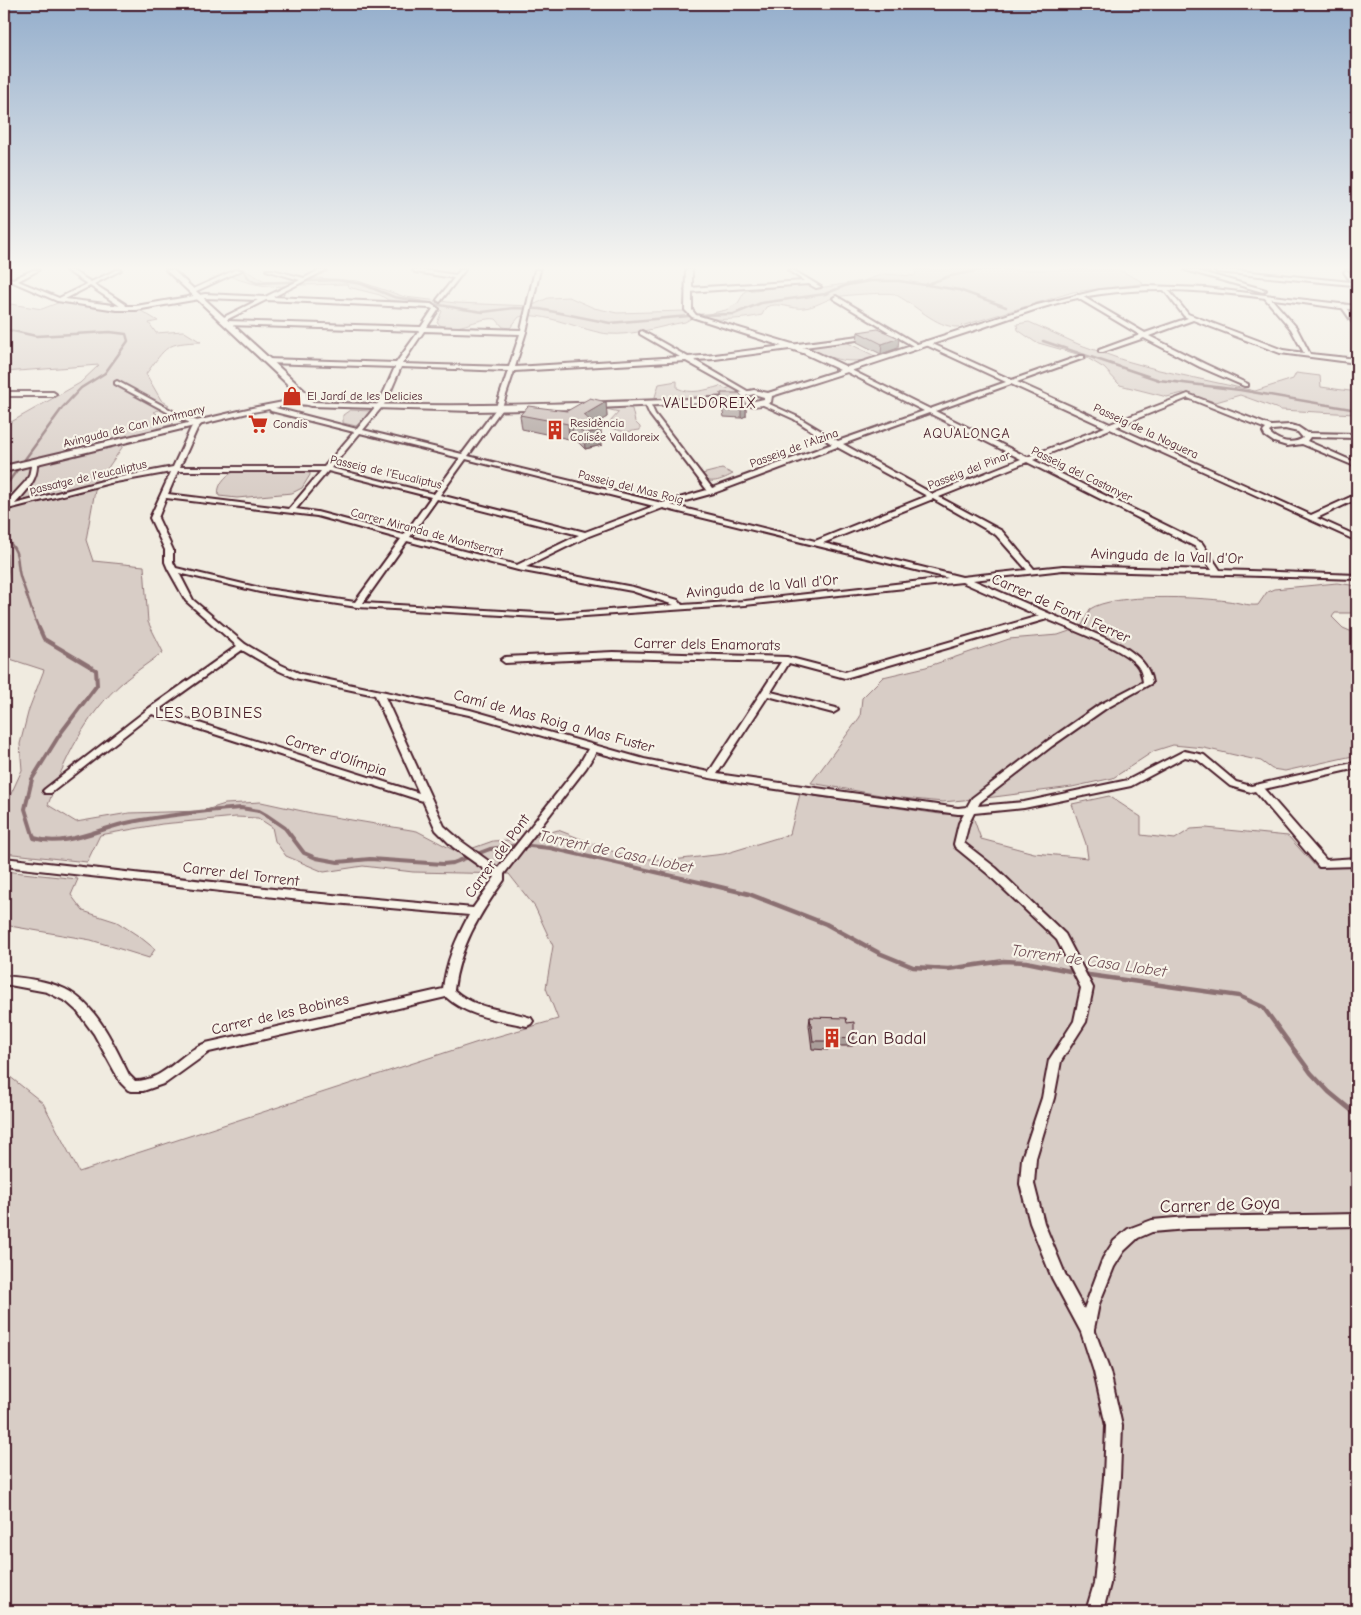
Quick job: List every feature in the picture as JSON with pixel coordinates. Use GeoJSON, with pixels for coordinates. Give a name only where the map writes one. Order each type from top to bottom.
{"type":"FeatureCollection","features":[{"type":"Feature","properties":{"kind":"street"},"geometry":{"type":"LineString","coordinates":[[249,345],[303,394],[304,404]]}},
{"type":"Feature","properties":{"kind":"street"},"geometry":{"type":"LineString","coordinates":[[291,511],[379,409],[398,364],[411,345]]}},
{"type":"Feature","properties":{"kind":"street"},"geometry":{"type":"LineString","coordinates":[[357,605],[498,410],[519,345]]}},
{"type":"Feature","properties":{"kind":"street"},"geometry":{"type":"LineString","coordinates":[[662,345],[744,396],[750,403],[917,346]]}},
{"type":"Feature","properties":{"kind":"street"},"geometry":{"type":"LineString","coordinates":[[266,361],[511,369],[685,360],[797,345]]}},
{"type":"Feature","properties":{"kind":"street","name":"Passeig de la Noguera"},"geometry":{"type":"LineString","coordinates":[[931,345],[1357,539]]}},
{"type":"Feature","properties":{"kind":"street"},"geometry":{"type":"LineString","coordinates":[[1101,351],[1116,345]]}},
{"type":"Feature","properties":{"kind":"street"},"geometry":{"type":"LineString","coordinates":[[1162,345],[1246,385]]}},
{"type":"Feature","properties":{"kind":"street"},"geometry":{"type":"LineString","coordinates":[[1266,345],[1287,353],[1357,361]]}},
{"type":"Feature","properties":{"kind":"street"},"geometry":{"type":"LineString","coordinates":[[1303,345],[1308,355]]}},
{"type":"Feature","properties":{"kind":"street"},"geometry":{"type":"LineString","coordinates":[[792,346],[845,369]]}},
{"type":"Feature","properties":{"kind":"street","name":"Passeig de l'Alzina"},"geometry":{"type":"LineString","coordinates":[[518,568],[586,534],[661,506],[711,491],[837,444],[1082,358]]}},
{"type":"Feature","properties":{"kind":"street","name":"Passeig del Castanyer"},"geometry":{"type":"LineString","coordinates":[[845,369],[928,412],[1199,545],[1217,572]]}},
{"type":"Feature","properties":{"kind":"street"},"geometry":{"type":"LineString","coordinates":[[117,383],[182,418],[199,423]]}},
{"type":"Feature","properties":{"kind":"street"},"geometry":{"type":"LineString","coordinates":[[4,394],[53,394]]}},
{"type":"Feature","properties":{"kind":"street"},"geometry":{"type":"LineString","coordinates":[[292,415],[304,404],[379,409],[498,410],[648,404],[744,396]]}},
{"type":"Feature","properties":{"kind":"street","name":"Passeig del Pinar"},"geometry":{"type":"LineString","coordinates":[[815,544],[931,496],[1188,396],[1270,428]]}},
{"type":"Feature","properties":{"kind":"street"},"geometry":{"type":"LineString","coordinates":[[765,399],[837,444],[999,533],[1032,571]]}},
{"type":"Feature","properties":{"kind":"street","name":"Avinguda de Can Montmany"},"geometry":{"type":"LineString","coordinates":[[4,469],[270,407],[304,404]]}},
{"type":"Feature","properties":{"kind":"street"},"geometry":{"type":"LineString","coordinates":[[648,404],[652,414],[711,491]]}},
{"type":"Feature","properties":{"kind":"street","name":"Passeig del Mas Roig"},"geometry":{"type":"LineString","coordinates":[[270,407],[273,410],[462,458],[965,580]]}},
{"type":"Feature","properties":{"kind":"street","name":"Camí de Mas Roig a Mas Fuster"},"geometry":{"type":"LineString","coordinates":[[199,423],[194,428],[154,518],[169,550],[169,562],[190,602],[242,646],[298,676],[470,713],[643,762],[711,776],[958,811],[1024,805],[1130,783],[1184,754],[1201,757],[1233,784],[1251,789],[1357,765]]}},
{"type":"Feature","properties":{"kind":"street"},"geometry":{"type":"LineString","coordinates":[[1357,436],[1305,438],[1291,444],[1274,440],[1266,432],[1270,428],[1292,428],[1305,438],[1357,465]]}},
{"type":"Feature","properties":{"kind":"street"},"geometry":{"type":"LineString","coordinates":[[5,509],[28,484],[35,468],[34,463]]}},
{"type":"Feature","properties":{"kind":"street","name":"Passeig de l'Eucaliptus"},"geometry":{"type":"LineString","coordinates":[[176,470],[328,469],[586,534]]}},
{"type":"Feature","properties":{"kind":"street","name":"passatge de l'eucaliptus"},"geometry":{"type":"LineString","coordinates":[[5,509],[110,481],[176,470]]}},
{"type":"Feature","properties":{"kind":"street","name":"Carrer Miranda de Montserrat"},"geometry":{"type":"LineString","coordinates":[[164,496],[317,514],[518,568],[633,589],[675,602],[680,607]]}},
{"type":"Feature","properties":{"kind":"street"},"geometry":{"type":"LineString","coordinates":[[1311,518],[1357,496]]}},
{"type":"Feature","properties":{"kind":"street","name":"Avinguda de la Vall d'Or"},"geometry":{"type":"LineString","coordinates":[[172,568],[260,590],[357,605],[556,616],[680,607],[1085,567],[1357,577]]}},
{"type":"Feature","properties":{"kind":"street","name":"Carrer de Font i Ferrer"},"geometry":{"type":"LineString","coordinates":[[965,580],[1118,647],[1140,660],[1147,672],[1148,683],[1102,707],[1049,744],[976,800],[970,810]]}},
{"type":"Feature","properties":{"kind":"street","name":"Carrer dels Enamorats"},"geometry":{"type":"LineString","coordinates":[[505,660],[613,655],[787,660],[845,675],[1047,616]]}},
{"type":"Feature","properties":{"kind":"street"},"geometry":{"type":"LineString","coordinates":[[48,791],[151,711],[242,646]]}},
{"type":"Feature","properties":{"kind":"street"},"geometry":{"type":"LineString","coordinates":[[711,776],[787,660]]}},
{"type":"Feature","properties":{"kind":"street"},"geometry":{"type":"LineString","coordinates":[[378,692],[440,828],[478,860],[499,874]]}},
{"type":"Feature","properties":{"kind":"street"},"geometry":{"type":"LineString","coordinates":[[766,693],[833,710]]}},
{"type":"Feature","properties":{"kind":"street","name":"Carrer d'Olímpia"},"geometry":{"type":"LineString","coordinates":[[151,711],[427,799]]}},
{"type":"Feature","properties":{"kind":"street","name":"Carrer del Pont"},"geometry":{"type":"LineString","coordinates":[[448,992],[454,964],[475,912],[500,878],[499,874],[583,766],[593,748]]}},
{"type":"Feature","properties":{"kind":"street"},"geometry":{"type":"LineString","coordinates":[[1257,787],[1323,864],[1357,862]]}},
{"type":"Feature","properties":{"kind":"street"},"geometry":{"type":"LineString","coordinates":[[970,810],[959,844],[992,871],[1061,937],[1087,988],[1080,1022],[1055,1060],[1048,1098],[1029,1158],[1027,1184],[1037,1223],[1059,1278],[1087,1328],[1102,1372],[1114,1426],[1112,1477],[1102,1584],[1095,1611]]}},
{"type":"Feature","properties":{"kind":"street","name":"Carrer del Torrent"},"geometry":{"type":"LineString","coordinates":[[4,862],[300,896],[475,912]]}},
{"type":"Feature","properties":{"kind":"street","name":"Carrer de les Bobines"},"geometry":{"type":"LineString","coordinates":[[4,980],[49,988],[70,998],[89,1017],[126,1079],[132,1086],[142,1088],[164,1079],[189,1057],[206,1048],[448,992]]}},
{"type":"Feature","properties":{"kind":"street"},"geometry":{"type":"LineString","coordinates":[[448,992],[453,998],[477,1009],[527,1021]]}},
{"type":"Feature","properties":{"kind":"street","name":"Carrer de Goya"},"geometry":{"type":"LineString","coordinates":[[1087,1328],[1092,1304],[1108,1263],[1119,1246],[1139,1231],[1152,1226],[1187,1223],[1357,1220]]}},
{"type":"Feature","properties":{"kind":"shaded area"},"geometry":{"type":"Polygon","coordinates":[[[4,345],[172,345],[158,357],[146,374],[161,400],[169,405],[154,412],[174,424],[130,436],[96,485],[86,540],[93,561],[144,566],[148,622],[163,652],[128,678],[98,708],[69,755],[48,805],[76,822],[129,813],[203,811],[225,804],[261,802],[316,814],[417,831],[459,853],[493,841],[527,839],[558,830],[617,853],[650,859],[673,860],[724,854],[790,834],[800,794],[940,814],[972,814],[981,839],[1034,853],[1088,858],[1086,844],[1072,804],[1109,796],[1141,817],[1141,835],[1175,839],[1191,829],[1206,828],[1288,836],[1317,868],[1357,866],[1357,1611],[4,1611],[4,1072],[43,1103],[79,1172],[478,1042],[558,1019],[546,988],[553,946],[535,907],[509,874],[413,872],[363,866],[324,872],[286,856],[275,841],[272,827],[258,818],[236,817],[162,824],[100,835],[87,862],[4,853],[4,809],[22,770],[20,744],[29,709],[44,670],[4,657],[4,596],[8,571],[7,554],[4,551],[4,426],[80,383],[99,365],[4,372],[4,345]]]}},
{"type":"Feature","properties":{"kind":"shaded area"},"geometry":{"type":"Polygon","coordinates":[[[853,345],[879,358],[857,361],[841,360],[806,347],[853,345]]]}},
{"type":"Feature","properties":{"kind":"shaded area"},"geometry":{"type":"Polygon","coordinates":[[[1047,345],[1082,345],[1159,370],[1255,391],[1293,379],[1296,373],[1320,376],[1321,387],[1357,392],[1357,416],[1355,414],[1281,410],[1240,395],[1216,402],[1183,393],[1167,397],[1120,385],[1104,368],[1084,356],[1047,345]]]}},
{"type":"Feature","properties":{"kind":"shaded area"},"geometry":{"type":"Polygon","coordinates":[[[677,381],[677,388],[682,390],[698,391],[720,386],[726,389],[731,387],[738,392],[733,395],[654,400],[659,384],[677,381]]]}},
{"type":"Feature","properties":{"kind":"shaded area"},"geometry":{"type":"Polygon","coordinates":[[[625,407],[632,409],[635,422],[640,427],[640,430],[625,432],[608,427],[609,423],[619,412],[606,409],[625,407]]]}},
{"type":"Feature","properties":{"kind":"shaded area"},"geometry":{"type":"Polygon","coordinates":[[[350,410],[371,411],[356,426],[343,423],[343,415],[350,410]]]}},
{"type":"Feature","properties":{"kind":"shaded area"},"geometry":{"type":"Polygon","coordinates":[[[722,469],[733,474],[714,481],[702,478],[702,474],[722,469]]]}},
{"type":"Feature","properties":{"kind":"shaded area"},"geometry":{"type":"Polygon","coordinates":[[[234,472],[302,472],[310,473],[310,475],[302,488],[292,493],[237,498],[219,496],[218,493],[222,482],[234,472]]]}},
{"type":"Feature","properties":{"kind":"shaded area"},"geometry":{"type":"Polygon","coordinates":[[[1337,583],[1357,586],[1357,613],[1335,613],[1332,617],[1343,628],[1357,634],[1357,681],[1354,681],[1350,686],[1357,697],[1357,755],[1285,771],[1272,769],[1261,761],[1204,748],[1173,745],[1154,751],[1113,778],[1072,787],[943,802],[892,797],[811,783],[860,717],[862,698],[883,677],[926,667],[1009,639],[1058,635],[1081,627],[1090,609],[1118,600],[1177,598],[1232,601],[1258,605],[1267,592],[1274,589],[1337,583]]]}},
{"type":"Feature","properties":{"kind":"shaded area"},"geometry":{"type":"Polygon","coordinates":[[[4,871],[78,879],[71,895],[83,911],[117,922],[155,949],[149,958],[91,940],[4,925],[4,871]]]}},
{"type":"Feature","properties":{"kind":"building"},"geometry":{"type":"Polygon","coordinates":[[[721,393],[739,393],[746,405],[741,407],[724,406],[721,393]]]}},
{"type":"Feature","properties":{"kind":"building"},"geometry":{"type":"Polygon","coordinates":[[[590,398],[606,402],[584,415],[601,430],[584,434],[572,423],[568,424],[520,415],[528,406],[567,411],[590,398]]]}},
{"type":"Feature","properties":{"kind":"building"},"geometry":{"type":"Polygon","coordinates":[[[810,1017],[846,1018],[847,1023],[854,1022],[854,1038],[829,1037],[829,1041],[813,1041],[810,1017]]]}},
{"type":"Feature","properties":{"kind":"waterway"},"geometry":{"type":"LineString","coordinates":[[4,488],[63,407],[81,388],[105,373],[125,345]]}},
{"type":"Feature","properties":{"kind":"waterway"},"geometry":{"type":"LineString","coordinates":[[1056,345],[1159,380],[1240,390],[1357,410]]}},
{"type":"Feature","properties":{"kind":"waterway","name":"Torrent de Casa Llobet"},"geometry":{"type":"LineString","coordinates":[[4,537],[16,554],[20,575],[39,629]]}},
{"type":"Feature","properties":{"kind":"waterway","name":"Torrent de Casa Llobet"},"geometry":{"type":"LineString","coordinates":[[39,628],[44,639],[96,670],[97,685],[60,734],[32,779],[25,809],[34,838],[58,841],[145,820],[241,808],[259,811],[285,828],[304,853],[316,858],[338,862],[370,859],[443,864],[453,863],[490,849],[520,845],[550,848],[708,884]]}},
{"type":"Feature","properties":{"kind":"waterway","name":"Torrent de Casa Llobet"},"geometry":{"type":"LineString","coordinates":[[703,883],[749,894],[826,924],[879,953],[913,967],[948,969],[1004,961],[1026,962],[1089,975],[1239,996],[1263,1007],[1311,1073],[1329,1092],[1357,1115]]}},
{"type":"Feature","properties":{"kind":"place","name":"El Jardí de les Delicies"},"geometry":{"type":"Point","coordinates":[292,396]}},
{"type":"Feature","properties":{"kind":"place","name":"Condis"},"geometry":{"type":"Point","coordinates":[258,424]}},
{"type":"Feature","properties":{"kind":"place","name":"Residència Colisée Valldoreix"},"geometry":{"type":"Point","coordinates":[555,430]}},
{"type":"Feature","properties":{"kind":"place","name":"Can Badal"},"geometry":{"type":"Point","coordinates":[832,1038]}},
{"type":"Feature","properties":{"kind":"district","name":"VALLDOREIX"},"geometry":{"type":"Point","coordinates":[710,403]}},
{"type":"Feature","properties":{"kind":"district","name":"AQUALONGA"},"geometry":{"type":"Point","coordinates":[967,433]}},
{"type":"Feature","properties":{"kind":"district","name":"LES BOBINES"},"geometry":{"type":"Point","coordinates":[209,713]}}]}
